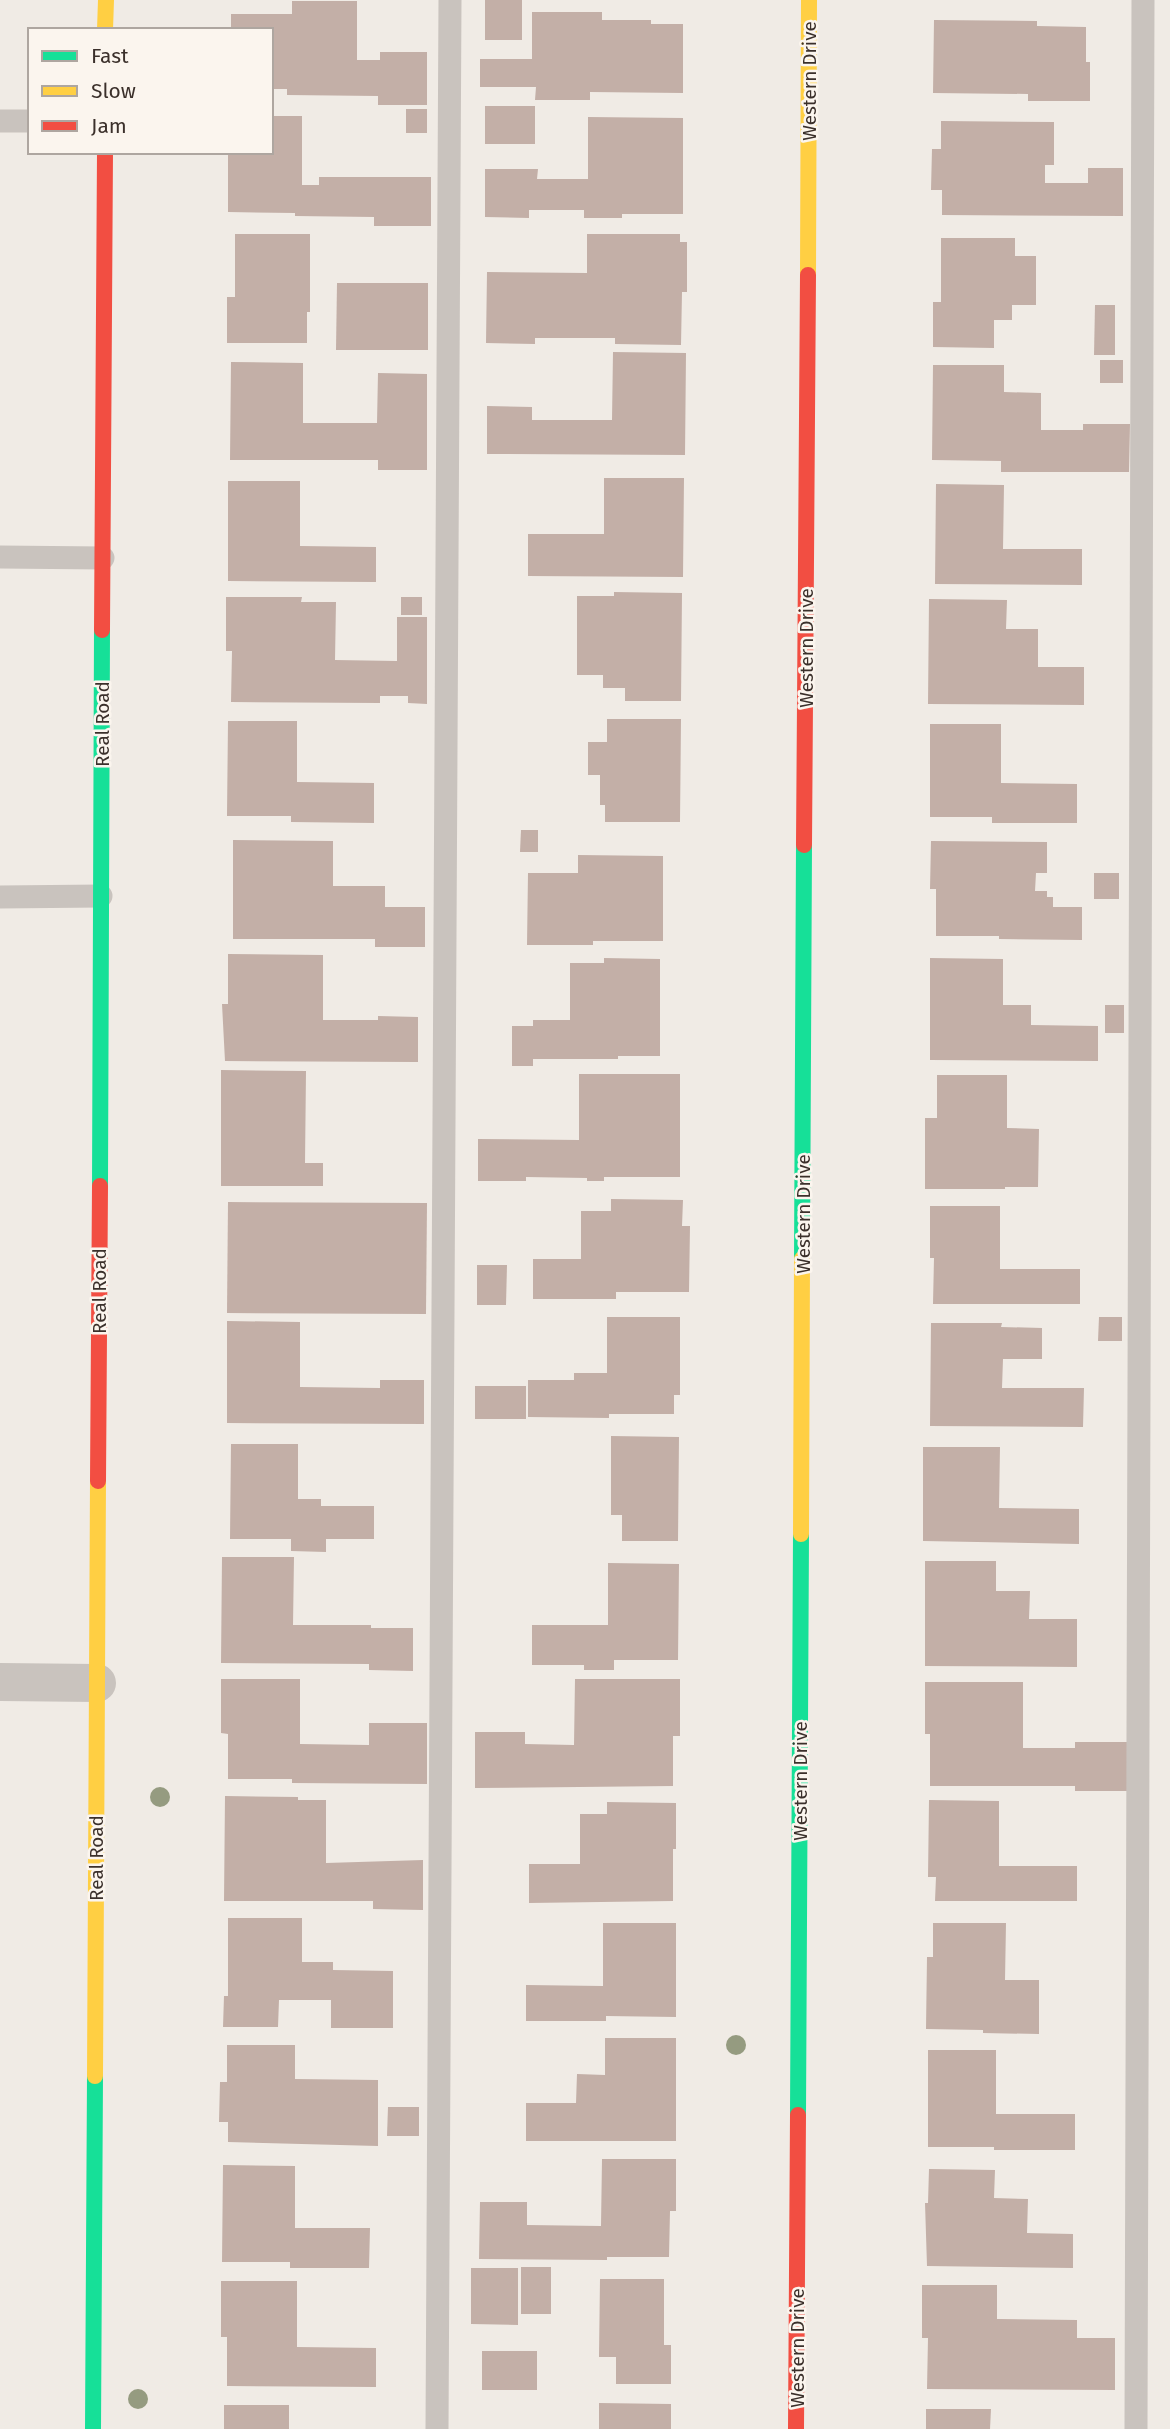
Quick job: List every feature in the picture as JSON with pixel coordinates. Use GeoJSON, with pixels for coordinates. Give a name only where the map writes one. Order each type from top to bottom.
{"type":"FeatureCollection","features":[{"type":"Feature","properties":{"kind":"street"},"geometry":{"type":"LineString","coordinates":[[106,0],[106,28]]}},
{"type":"Feature","properties":{"kind":"street","name":"Western Drive"},"geometry":{"type":"LineString","coordinates":[[796,2429],[809,0]]}},
{"type":"Feature","properties":{"kind":"street","name":"Real Road"},"geometry":{"type":"LineString","coordinates":[[93,2429],[105,154]]}},
{"type":"Feature","properties":{"kind":"street"},"geometry":{"type":"LineString","coordinates":[[0,1682],[97,1683]]}},
{"type":"Feature","properties":{"kind":"lane"},"geometry":{"type":"LineString","coordinates":[[437,2429],[450,0]]}},
{"type":"Feature","properties":{"kind":"lane"},"geometry":{"type":"LineString","coordinates":[[1136,2429],[1143,0]]}},
{"type":"Feature","properties":{"kind":"lane"},"geometry":{"type":"LineString","coordinates":[[0,121],[28,121]]}},
{"type":"Feature","properties":{"kind":"lane"},"geometry":{"type":"LineString","coordinates":[[0,556],[103,558]]}},
{"type":"Feature","properties":{"kind":"lane"},"geometry":{"type":"LineString","coordinates":[[0,897],[101,897]]}},
{"type":"Feature","properties":{"kind":"building"},"geometry":{"type":"Polygon","coordinates":[[[485,0],[522,0],[522,40],[485,40],[485,0]]]}},
{"type":"Feature","properties":{"kind":"building"},"geometry":{"type":"Polygon","coordinates":[[[292,1],[357,1],[357,60],[380,60],[380,52],[427,52],[427,105],[378,105],[378,96],[287,95],[287,89],[273,89],[273,28],[231,28],[231,14],[292,14],[292,1]]]}},
{"type":"Feature","properties":{"kind":"building"},"geometry":{"type":"Polygon","coordinates":[[[532,12],[602,12],[602,20],[651,20],[651,24],[683,24],[683,93],[590,92],[590,100],[535,100],[536,87],[480,87],[480,59],[532,59],[532,12]]]}},
{"type":"Feature","properties":{"kind":"building"},"geometry":{"type":"Polygon","coordinates":[[[934,20],[1037,21],[1037,26],[1086,27],[1086,62],[1090,62],[1090,101],[1028,101],[1028,94],[933,93],[934,20]]]}},
{"type":"Feature","properties":{"kind":"building"},"geometry":{"type":"Polygon","coordinates":[[[485,106],[535,106],[535,144],[485,144],[485,106]]]}},
{"type":"Feature","properties":{"kind":"building"},"geometry":{"type":"Polygon","coordinates":[[[406,109],[427,109],[427,133],[406,133],[406,109]]]}},
{"type":"Feature","properties":{"kind":"building"},"geometry":{"type":"Polygon","coordinates":[[[273,116],[302,116],[302,185],[319,185],[319,177],[431,177],[431,226],[374,226],[374,217],[228,212],[228,154],[273,154],[273,116]]]}},
{"type":"Feature","properties":{"kind":"building"},"geometry":{"type":"Polygon","coordinates":[[[588,117],[683,118],[683,214],[622,214],[622,218],[584,218],[584,210],[529,210],[529,218],[485,217],[485,169],[538,169],[537,179],[588,179],[588,117]]]}},
{"type":"Feature","properties":{"kind":"building"},"geometry":{"type":"Polygon","coordinates":[[[941,121],[1054,122],[1054,165],[1045,165],[1045,183],[1088,183],[1088,168],[1123,168],[1123,216],[942,215],[942,190],[931,190],[932,149],[941,149],[941,121]]]}},
{"type":"Feature","properties":{"kind":"building"},"geometry":{"type":"Polygon","coordinates":[[[235,234],[310,234],[310,312],[307,312],[307,343],[227,343],[227,297],[235,297],[235,234]]]}},
{"type":"Feature","properties":{"kind":"building"},"geometry":{"type":"Polygon","coordinates":[[[587,234],[680,234],[680,242],[687,242],[687,292],[682,292],[681,345],[615,344],[615,338],[535,338],[535,344],[486,343],[487,272],[587,273],[587,234]]]}},
{"type":"Feature","properties":{"kind":"building"},"geometry":{"type":"Polygon","coordinates":[[[941,238],[1015,238],[1015,256],[1036,256],[1036,305],[1012,305],[1012,320],[994,320],[994,348],[933,347],[933,302],[941,302],[941,238]]]}},
{"type":"Feature","properties":{"kind":"building"},"geometry":{"type":"Polygon","coordinates":[[[337,283],[428,283],[428,350],[336,350],[337,283]]]}},
{"type":"Feature","properties":{"kind":"building"},"geometry":{"type":"Polygon","coordinates":[[[1095,305],[1115,305],[1115,355],[1094,355],[1095,305]]]}},
{"type":"Feature","properties":{"kind":"building"},"geometry":{"type":"Polygon","coordinates":[[[613,352],[686,353],[685,455],[487,454],[487,406],[532,407],[532,420],[612,420],[613,352]]]}},
{"type":"Feature","properties":{"kind":"building"},"geometry":{"type":"Polygon","coordinates":[[[1100,360],[1123,360],[1123,383],[1100,383],[1100,360]]]}},
{"type":"Feature","properties":{"kind":"building"},"geometry":{"type":"Polygon","coordinates":[[[231,362],[303,363],[303,423],[377,423],[378,373],[427,374],[427,470],[378,470],[378,460],[230,460],[231,362]]]}},
{"type":"Feature","properties":{"kind":"building"},"geometry":{"type":"Polygon","coordinates":[[[933,365],[1004,365],[1004,392],[1041,393],[1041,430],[1083,430],[1083,424],[1130,424],[1129,472],[1001,472],[1001,461],[932,460],[933,365]]]}},
{"type":"Feature","properties":{"kind":"building"},"geometry":{"type":"Polygon","coordinates":[[[604,478],[684,478],[683,577],[528,576],[528,534],[604,534],[604,478]]]}},
{"type":"Feature","properties":{"kind":"building"},"geometry":{"type":"Polygon","coordinates":[[[228,481],[300,481],[300,546],[376,547],[376,582],[228,581],[228,481]]]}},
{"type":"Feature","properties":{"kind":"building"},"geometry":{"type":"Polygon","coordinates":[[[936,484],[1004,485],[1003,549],[1082,549],[1082,585],[935,584],[936,484]]]}},
{"type":"Feature","properties":{"kind":"building"},"geometry":{"type":"Polygon","coordinates":[[[614,592],[682,593],[681,701],[625,701],[625,688],[603,688],[603,675],[577,675],[577,596],[614,596],[614,592]]]}},
{"type":"Feature","properties":{"kind":"building"},"geometry":{"type":"Polygon","coordinates":[[[226,597],[302,597],[301,602],[336,602],[335,660],[397,661],[397,617],[427,617],[427,704],[408,703],[408,696],[380,696],[380,703],[231,702],[232,651],[226,651],[226,597]]]}},
{"type":"Feature","properties":{"kind":"building"},"geometry":{"type":"Polygon","coordinates":[[[401,597],[422,597],[422,615],[401,615],[401,597]]]}},
{"type":"Feature","properties":{"kind":"building"},"geometry":{"type":"Polygon","coordinates":[[[929,599],[1007,600],[1006,629],[1038,629],[1038,667],[1084,667],[1084,705],[928,704],[929,599]]]}},
{"type":"Feature","properties":{"kind":"building"},"geometry":{"type":"Polygon","coordinates":[[[607,719],[681,719],[680,822],[605,822],[605,805],[600,805],[600,775],[588,775],[588,742],[607,742],[607,719]]]}},
{"type":"Feature","properties":{"kind":"building"},"geometry":{"type":"Polygon","coordinates":[[[228,721],[297,721],[297,782],[374,783],[374,823],[291,822],[291,816],[227,816],[228,721]]]}},
{"type":"Feature","properties":{"kind":"building"},"geometry":{"type":"Polygon","coordinates":[[[930,724],[1001,724],[1001,783],[1077,784],[1077,823],[992,823],[992,817],[930,817],[930,724]]]}},
{"type":"Feature","properties":{"kind":"building"},"geometry":{"type":"Polygon","coordinates":[[[521,830],[538,830],[538,852],[520,852],[521,830]]]}},
{"type":"Feature","properties":{"kind":"building"},"geometry":{"type":"Polygon","coordinates":[[[233,840],[333,841],[333,886],[385,886],[385,907],[425,907],[425,947],[375,947],[375,939],[233,939],[233,840]]]}},
{"type":"Feature","properties":{"kind":"building"},"geometry":{"type":"Polygon","coordinates":[[[931,841],[1047,842],[1047,873],[1036,873],[1035,891],[1047,891],[1047,897],[1053,897],[1053,907],[1082,907],[1082,940],[936,936],[936,889],[930,889],[931,841]]]}},
{"type":"Feature","properties":{"kind":"building"},"geometry":{"type":"Polygon","coordinates":[[[578,855],[663,856],[663,941],[527,945],[528,873],[578,873],[578,855]]]}},
{"type":"Feature","properties":{"kind":"building"},"geometry":{"type":"Polygon","coordinates":[[[1094,873],[1119,873],[1119,899],[1094,899],[1094,873]]]}},
{"type":"Feature","properties":{"kind":"building"},"geometry":{"type":"Polygon","coordinates":[[[228,954],[323,955],[323,1020],[378,1020],[378,1016],[418,1017],[418,1062],[225,1061],[222,1004],[228,1004],[228,954]]]}},
{"type":"Feature","properties":{"kind":"building"},"geometry":{"type":"Polygon","coordinates":[[[604,958],[660,959],[660,1056],[533,1059],[533,1066],[512,1066],[512,1026],[533,1026],[533,1020],[570,1020],[570,963],[604,963],[604,958]]]}},
{"type":"Feature","properties":{"kind":"building"},"geometry":{"type":"Polygon","coordinates":[[[930,958],[1003,959],[1003,1005],[1031,1005],[1031,1025],[1098,1026],[1098,1061],[930,1060],[930,958]]]}},
{"type":"Feature","properties":{"kind":"building"},"geometry":{"type":"Polygon","coordinates":[[[1105,1005],[1124,1005],[1124,1033],[1105,1033],[1105,1005]]]}},
{"type":"Feature","properties":{"kind":"building"},"geometry":{"type":"Polygon","coordinates":[[[221,1070],[306,1071],[305,1163],[323,1163],[323,1186],[221,1186],[221,1070]]]}},
{"type":"Feature","properties":{"kind":"building"},"geometry":{"type":"Polygon","coordinates":[[[579,1074],[680,1074],[680,1177],[604,1177],[604,1181],[587,1181],[587,1178],[526,1177],[526,1181],[478,1181],[478,1139],[579,1140],[579,1074]]]}},
{"type":"Feature","properties":{"kind":"building"},"geometry":{"type":"Polygon","coordinates":[[[937,1075],[1007,1075],[1007,1128],[1039,1129],[1038,1187],[925,1189],[925,1118],[937,1118],[937,1075]]]}},
{"type":"Feature","properties":{"kind":"building"},"geometry":{"type":"Polygon","coordinates":[[[611,1199],[683,1200],[682,1226],[690,1226],[689,1292],[616,1292],[616,1299],[533,1299],[533,1259],[581,1259],[581,1211],[611,1211],[611,1199]]]}},
{"type":"Feature","properties":{"kind":"building"},"geometry":{"type":"Polygon","coordinates":[[[228,1202],[427,1203],[426,1314],[227,1313],[228,1202]]]}},
{"type":"Feature","properties":{"kind":"building"},"geometry":{"type":"Polygon","coordinates":[[[930,1206],[1000,1206],[1000,1269],[1080,1269],[1080,1304],[933,1304],[934,1258],[930,1258],[930,1206]]]}},
{"type":"Feature","properties":{"kind":"building"},"geometry":{"type":"Polygon","coordinates":[[[477,1265],[507,1265],[506,1305],[477,1305],[477,1265]]]}},
{"type":"Feature","properties":{"kind":"building"},"geometry":{"type":"Polygon","coordinates":[[[607,1317],[680,1317],[680,1395],[674,1395],[674,1414],[609,1414],[609,1418],[528,1417],[528,1380],[574,1380],[574,1373],[607,1373],[607,1317]]]}},
{"type":"Feature","properties":{"kind":"building"},"geometry":{"type":"Polygon","coordinates":[[[1099,1317],[1122,1317],[1122,1341],[1098,1341],[1099,1317]]]}},
{"type":"Feature","properties":{"kind":"building"},"geometry":{"type":"Polygon","coordinates":[[[227,1321],[300,1322],[300,1387],[380,1388],[380,1380],[424,1380],[424,1424],[227,1423],[227,1321]]]}},
{"type":"Feature","properties":{"kind":"building"},"geometry":{"type":"Polygon","coordinates":[[[931,1323],[1002,1323],[1001,1327],[1042,1328],[1042,1359],[1003,1359],[1002,1388],[1084,1388],[1083,1427],[930,1426],[931,1323]]]}},
{"type":"Feature","properties":{"kind":"building"},"geometry":{"type":"Polygon","coordinates":[[[475,1386],[526,1386],[526,1419],[475,1419],[475,1386]]]}},
{"type":"Feature","properties":{"kind":"building"},"geometry":{"type":"Polygon","coordinates":[[[611,1436],[679,1437],[678,1541],[622,1541],[622,1515],[611,1515],[611,1436]]]}},
{"type":"Feature","properties":{"kind":"building"},"geometry":{"type":"Polygon","coordinates":[[[231,1444],[298,1444],[298,1499],[321,1499],[321,1506],[374,1506],[374,1539],[326,1539],[326,1552],[291,1551],[291,1539],[230,1539],[231,1444]]]}},
{"type":"Feature","properties":{"kind":"building"},"geometry":{"type":"Polygon","coordinates":[[[923,1447],[1000,1447],[999,1508],[1079,1509],[1079,1544],[923,1541],[923,1447]]]}},
{"type":"Feature","properties":{"kind":"building"},"geometry":{"type":"Polygon","coordinates":[[[222,1557],[294,1557],[293,1625],[413,1628],[413,1671],[369,1670],[369,1664],[221,1663],[222,1557]]]}},
{"type":"Feature","properties":{"kind":"building"},"geometry":{"type":"Polygon","coordinates":[[[925,1561],[996,1561],[996,1591],[1030,1591],[1029,1619],[1077,1619],[1077,1667],[925,1666],[925,1561]]]}},
{"type":"Feature","properties":{"kind":"building"},"geometry":{"type":"Polygon","coordinates":[[[608,1563],[679,1564],[678,1660],[614,1660],[614,1670],[584,1670],[584,1665],[532,1665],[532,1625],[608,1625],[608,1563]]]}},
{"type":"Feature","properties":{"kind":"building"},"geometry":{"type":"Polygon","coordinates":[[[221,1679],[300,1679],[300,1744],[369,1745],[369,1723],[427,1723],[427,1784],[292,1783],[292,1779],[228,1779],[228,1734],[221,1733],[221,1679]]]}},
{"type":"Feature","properties":{"kind":"building"},"geometry":{"type":"Polygon","coordinates":[[[575,1679],[680,1679],[680,1736],[673,1736],[673,1786],[475,1788],[475,1732],[525,1732],[525,1744],[574,1745],[575,1679]]]}},
{"type":"Feature","properties":{"kind":"building"},"geometry":{"type":"Polygon","coordinates":[[[925,1682],[1023,1682],[1023,1748],[1075,1748],[1075,1742],[1128,1742],[1127,1791],[1075,1791],[1075,1786],[930,1786],[930,1734],[925,1734],[925,1682]]]}},
{"type":"Feature","properties":{"kind":"building"},"geometry":{"type":"Polygon","coordinates":[[[225,1796],[326,1800],[326,1863],[423,1860],[423,1910],[373,1909],[373,1901],[224,1901],[225,1796]]]}},
{"type":"Feature","properties":{"kind":"building"},"geometry":{"type":"Polygon","coordinates":[[[929,1800],[999,1801],[999,1866],[1077,1866],[1077,1901],[935,1901],[936,1877],[928,1877],[929,1800]]]}},
{"type":"Feature","properties":{"kind":"building"},"geometry":{"type":"Polygon","coordinates":[[[607,1802],[676,1803],[673,1901],[529,1903],[529,1864],[580,1864],[580,1814],[607,1814],[607,1802]]]}},
{"type":"Feature","properties":{"kind":"building"},"geometry":{"type":"Polygon","coordinates":[[[228,1918],[302,1918],[302,1962],[333,1962],[333,1970],[393,1971],[393,2028],[331,2028],[331,2000],[279,2000],[278,2027],[223,2027],[224,1996],[228,1996],[228,1918]]]}},
{"type":"Feature","properties":{"kind":"building"},"geometry":{"type":"Polygon","coordinates":[[[603,1923],[676,1923],[676,2017],[606,2016],[606,2021],[526,2021],[526,1985],[603,1986],[603,1923]]]}},
{"type":"Feature","properties":{"kind":"building"},"geometry":{"type":"Polygon","coordinates":[[[933,1923],[1006,1923],[1005,1980],[1039,1980],[1039,2034],[926,2029],[927,1957],[933,1957],[933,1923]]]}},
{"type":"Feature","properties":{"kind":"building"},"geometry":{"type":"Polygon","coordinates":[[[605,2038],[676,2038],[676,2141],[526,2141],[526,2103],[576,2103],[577,2074],[605,2075],[605,2038]]]}},
{"type":"Feature","properties":{"kind":"building"},"geometry":{"type":"Polygon","coordinates":[[[227,2045],[295,2045],[295,2079],[378,2080],[378,2146],[228,2142],[228,2122],[219,2122],[220,2082],[227,2082],[227,2045]]]}},
{"type":"Feature","properties":{"kind":"building"},"geometry":{"type":"Polygon","coordinates":[[[928,2050],[996,2050],[996,2114],[1075,2114],[1075,2150],[928,2147],[928,2050]]]}},
{"type":"Feature","properties":{"kind":"building"},"geometry":{"type":"Polygon","coordinates":[[[388,2107],[419,2107],[419,2136],[387,2136],[388,2107]]]}},
{"type":"Feature","properties":{"kind":"building"},"geometry":{"type":"Polygon","coordinates":[[[602,2159],[676,2159],[676,2211],[670,2211],[669,2257],[607,2257],[607,2260],[479,2259],[480,2202],[527,2202],[527,2225],[601,2226],[602,2159]]]}},
{"type":"Feature","properties":{"kind":"building"},"geometry":{"type":"Polygon","coordinates":[[[223,2165],[295,2166],[295,2228],[370,2228],[369,2268],[290,2268],[290,2262],[222,2262],[223,2165]]]}},
{"type":"Feature","properties":{"kind":"building"},"geometry":{"type":"Polygon","coordinates":[[[929,2169],[995,2170],[994,2198],[1028,2199],[1027,2233],[1073,2234],[1073,2268],[927,2266],[925,2203],[928,2203],[929,2169]]]}},
{"type":"Feature","properties":{"kind":"building"},"geometry":{"type":"Polygon","coordinates":[[[521,2267],[551,2267],[551,2314],[521,2314],[521,2267]]]}},
{"type":"Feature","properties":{"kind":"building"},"geometry":{"type":"Polygon","coordinates":[[[471,2268],[518,2268],[518,2325],[471,2324],[471,2268]]]}},
{"type":"Feature","properties":{"kind":"building"},"geometry":{"type":"Polygon","coordinates":[[[600,2279],[664,2279],[664,2345],[671,2345],[671,2384],[616,2384],[616,2357],[599,2357],[600,2279]]]}},
{"type":"Feature","properties":{"kind":"building"},"geometry":{"type":"Polygon","coordinates":[[[221,2281],[297,2281],[297,2347],[376,2348],[376,2387],[227,2386],[227,2337],[221,2337],[221,2281]]]}},
{"type":"Feature","properties":{"kind":"building"},"geometry":{"type":"Polygon","coordinates":[[[922,2285],[997,2285],[997,2319],[1077,2320],[1077,2338],[1115,2338],[1115,2390],[927,2389],[928,2338],[922,2338],[922,2285]]]}},
{"type":"Feature","properties":{"kind":"building"},"geometry":{"type":"Polygon","coordinates":[[[482,2351],[537,2351],[537,2390],[482,2390],[482,2351]]]}},
{"type":"Feature","properties":{"kind":"building"},"geometry":{"type":"Polygon","coordinates":[[[599,2403],[671,2404],[671,2429],[599,2429],[599,2403]]]}},
{"type":"Feature","properties":{"kind":"building"},"geometry":{"type":"Polygon","coordinates":[[[224,2405],[289,2405],[289,2429],[224,2429],[224,2405]]]}},
{"type":"Feature","properties":{"kind":"building"},"geometry":{"type":"Polygon","coordinates":[[[926,2409],[991,2409],[990,2429],[926,2429],[926,2409]]]}},
{"type":"Feature","properties":{"kind":"traffic: fast"},"geometry":{"type":"LineString","coordinates":[[100,1186],[102,630]]}},
{"type":"Feature","properties":{"kind":"traffic: fast"},"geometry":{"type":"LineString","coordinates":[[802,1259],[804,845]]}},
{"type":"Feature","properties":{"kind":"traffic: fast"},"geometry":{"type":"LineString","coordinates":[[798,2115],[801,1534]]}},
{"type":"Feature","properties":{"kind":"traffic: fast"},"geometry":{"type":"LineString","coordinates":[[93,2429],[95,2076]]}},
{"type":"Feature","properties":{"kind":"traffic: slow"},"geometry":{"type":"LineString","coordinates":[[105,28],[106,0]]}},
{"type":"Feature","properties":{"kind":"traffic: slow"},"geometry":{"type":"LineString","coordinates":[[808,275],[809,0]]}},
{"type":"Feature","properties":{"kind":"traffic: slow"},"geometry":{"type":"LineString","coordinates":[[801,1534],[802,1259]]}},
{"type":"Feature","properties":{"kind":"traffic: slow"},"geometry":{"type":"LineString","coordinates":[[95,2076],[98,1481]]}},
{"type":"Feature","properties":{"kind":"traffic: jam"},"geometry":{"type":"LineString","coordinates":[[102,630],[105,154]]}},
{"type":"Feature","properties":{"kind":"traffic: jam"},"geometry":{"type":"LineString","coordinates":[[804,845],[808,275]]}},
{"type":"Feature","properties":{"kind":"traffic: jam"},"geometry":{"type":"LineString","coordinates":[[98,1481],[100,1186]]}},
{"type":"Feature","properties":{"kind":"traffic: jam"},"geometry":{"type":"LineString","coordinates":[[796,2429],[798,2115]]}}]}
